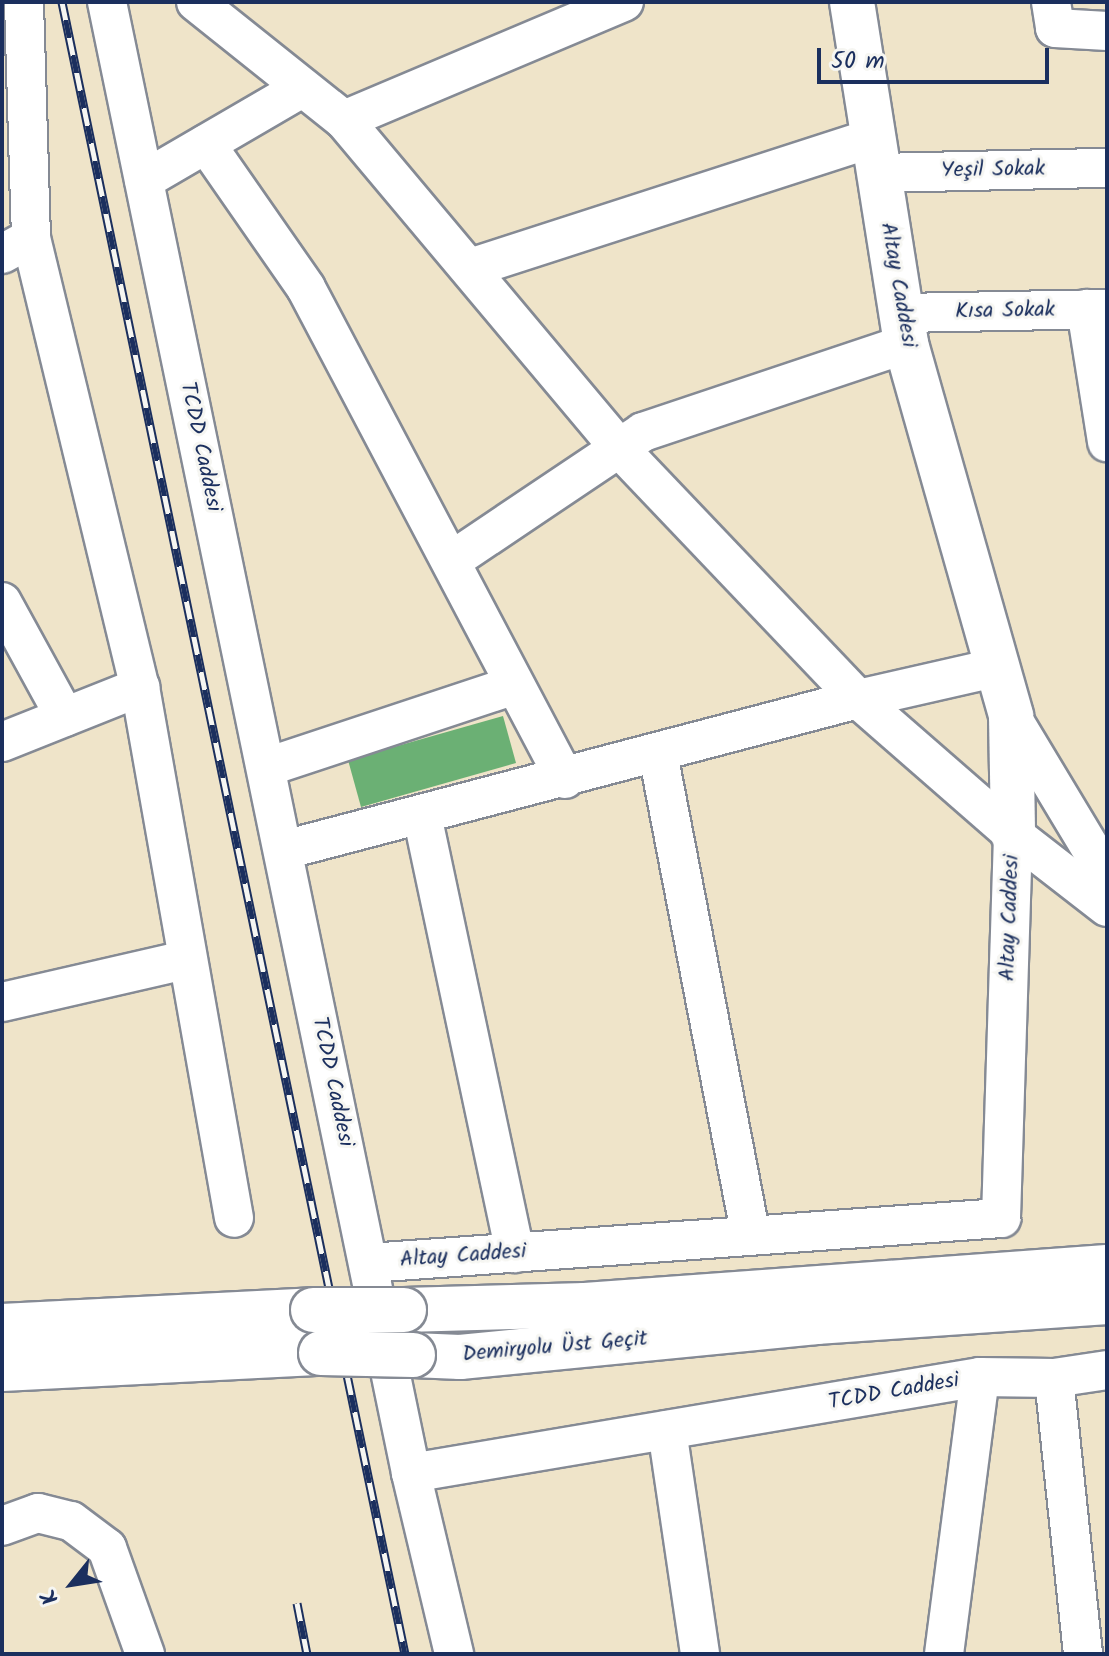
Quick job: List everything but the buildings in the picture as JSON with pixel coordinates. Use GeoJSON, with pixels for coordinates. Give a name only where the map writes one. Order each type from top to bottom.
{"type":"FeatureCollection","features":[{"type":"Feature","properties":{"kind":"main road","name":"Altay Caddesi"},"geometry":{"type":"LineString","coordinates":[[852,2],[904,328],[995,668],[1011,716],[1013,834]]}},
{"type":"Feature","properties":{"kind":"main road","name":"Demiryolu Üst Geçit"},"geometry":{"type":"LineString","coordinates":[[2,1326],[313,1310],[585,1305],[1107,1267]]}},
{"type":"Feature","properties":{"kind":"main road","name":"Demiryolu Üst Geçit"},"geometry":{"type":"LineString","coordinates":[[2,1369],[321,1353],[460,1357],[816,1322],[1107,1302]]}},
{"type":"Feature","properties":{"kind":"street","name":"TCDD Caddesi"},"geometry":{"type":"LineString","coordinates":[[107,2],[411,1473],[980,1377],[1054,1378],[1107,1370]]}},
{"type":"Feature","properties":{"kind":"street"},"geometry":{"type":"LineString","coordinates":[[344,120],[624,2]]}},
{"type":"Feature","properties":{"kind":"street"},"geometry":{"type":"LineString","coordinates":[[1051,2],[1055,28],[1107,31]]}},
{"type":"Feature","properties":{"kind":"street"},"geometry":{"type":"LineString","coordinates":[[207,5],[302,88],[344,120],[618,447],[858,699],[1013,834],[1107,907]]}},
{"type":"Feature","properties":{"kind":"street"},"geometry":{"type":"LineString","coordinates":[[18,21],[16,246],[140,687],[234,1218]]}},
{"type":"Feature","properties":{"kind":"street"},"geometry":{"type":"LineString","coordinates":[[144,180],[302,88]]}},
{"type":"Feature","properties":{"kind":"street"},"geometry":{"type":"LineString","coordinates":[[206,144],[306,288],[451,561],[512,686],[565,779]]}},
{"type":"Feature","properties":{"kind":"street","name":"Yeşil Sokak"},"geometry":{"type":"LineString","coordinates":[[470,268],[876,155],[1107,168]]}},
{"type":"Feature","properties":{"kind":"street"},"geometry":{"type":"LineString","coordinates":[[1097,309],[1107,442]]}},
{"type":"Feature","properties":{"kind":"street","name":"Kısa Sokak"},"geometry":{"type":"LineString","coordinates":[[451,561],[643,432],[904,328],[1097,309]]}},
{"type":"Feature","properties":{"kind":"street"},"geometry":{"type":"LineString","coordinates":[[2,602],[65,717]]}},
{"type":"Feature","properties":{"kind":"street"},"geometry":{"type":"LineString","coordinates":[[284,850],[565,779],[858,699],[995,668]]}},
{"type":"Feature","properties":{"kind":"street"},"geometry":{"type":"LineString","coordinates":[[267,767],[512,686]]}},
{"type":"Feature","properties":{"kind":"street"},"geometry":{"type":"LineString","coordinates":[[2,742],[140,687]]}},
{"type":"Feature","properties":{"kind":"street"},"geometry":{"type":"LineString","coordinates":[[1011,716],[1104,862]]}},
{"type":"Feature","properties":{"kind":"street"},"geometry":{"type":"LineString","coordinates":[[658,754],[751,1235]]}},
{"type":"Feature","properties":{"kind":"street"},"geometry":{"type":"LineString","coordinates":[[422,815],[515,1253]]}},
{"type":"Feature","properties":{"kind":"street","name":"Altay Caddesi"},"geometry":{"type":"LineString","coordinates":[[369,1263],[1001,1218],[1013,834]]}},
{"type":"Feature","properties":{"kind":"street"},"geometry":{"type":"LineString","coordinates":[[2,1002],[186,960]]}},
{"type":"Feature","properties":{"kind":"street"},"geometry":{"type":"LineString","coordinates":[[1042,1306],[1107,1316]]}},
{"type":"Feature","properties":{"kind":"street"},"geometry":{"type":"LineString","coordinates":[[944,1654],[980,1377]]}},
{"type":"Feature","properties":{"kind":"street"},"geometry":{"type":"LineString","coordinates":[[1054,1378],[1083,1654]]}},
{"type":"Feature","properties":{"kind":"street"},"geometry":{"type":"LineString","coordinates":[[667,1430],[700,1654]]}},
{"type":"Feature","properties":{"kind":"street"},"geometry":{"type":"LineString","coordinates":[[411,1473],[454,1654]]}},
{"type":"Feature","properties":{"kind":"street"},"geometry":{"type":"LineString","coordinates":[[2,1526],[38,1513],[71,1521],[107,1548],[145,1654]]}},
{"type":"Feature","properties":{"kind":"green space"},"geometry":{"type":"Polygon","coordinates":[[[503,716],[516,763],[361,807],[348,760],[503,716]]]}},
{"type":"Feature","properties":{"kind":"railway"},"geometry":{"type":"LineString","coordinates":[[62,2],[405,1654]]}},
{"type":"Feature","properties":{"kind":"railway"},"geometry":{"type":"LineString","coordinates":[[297,1603],[307,1654]]}}]}
